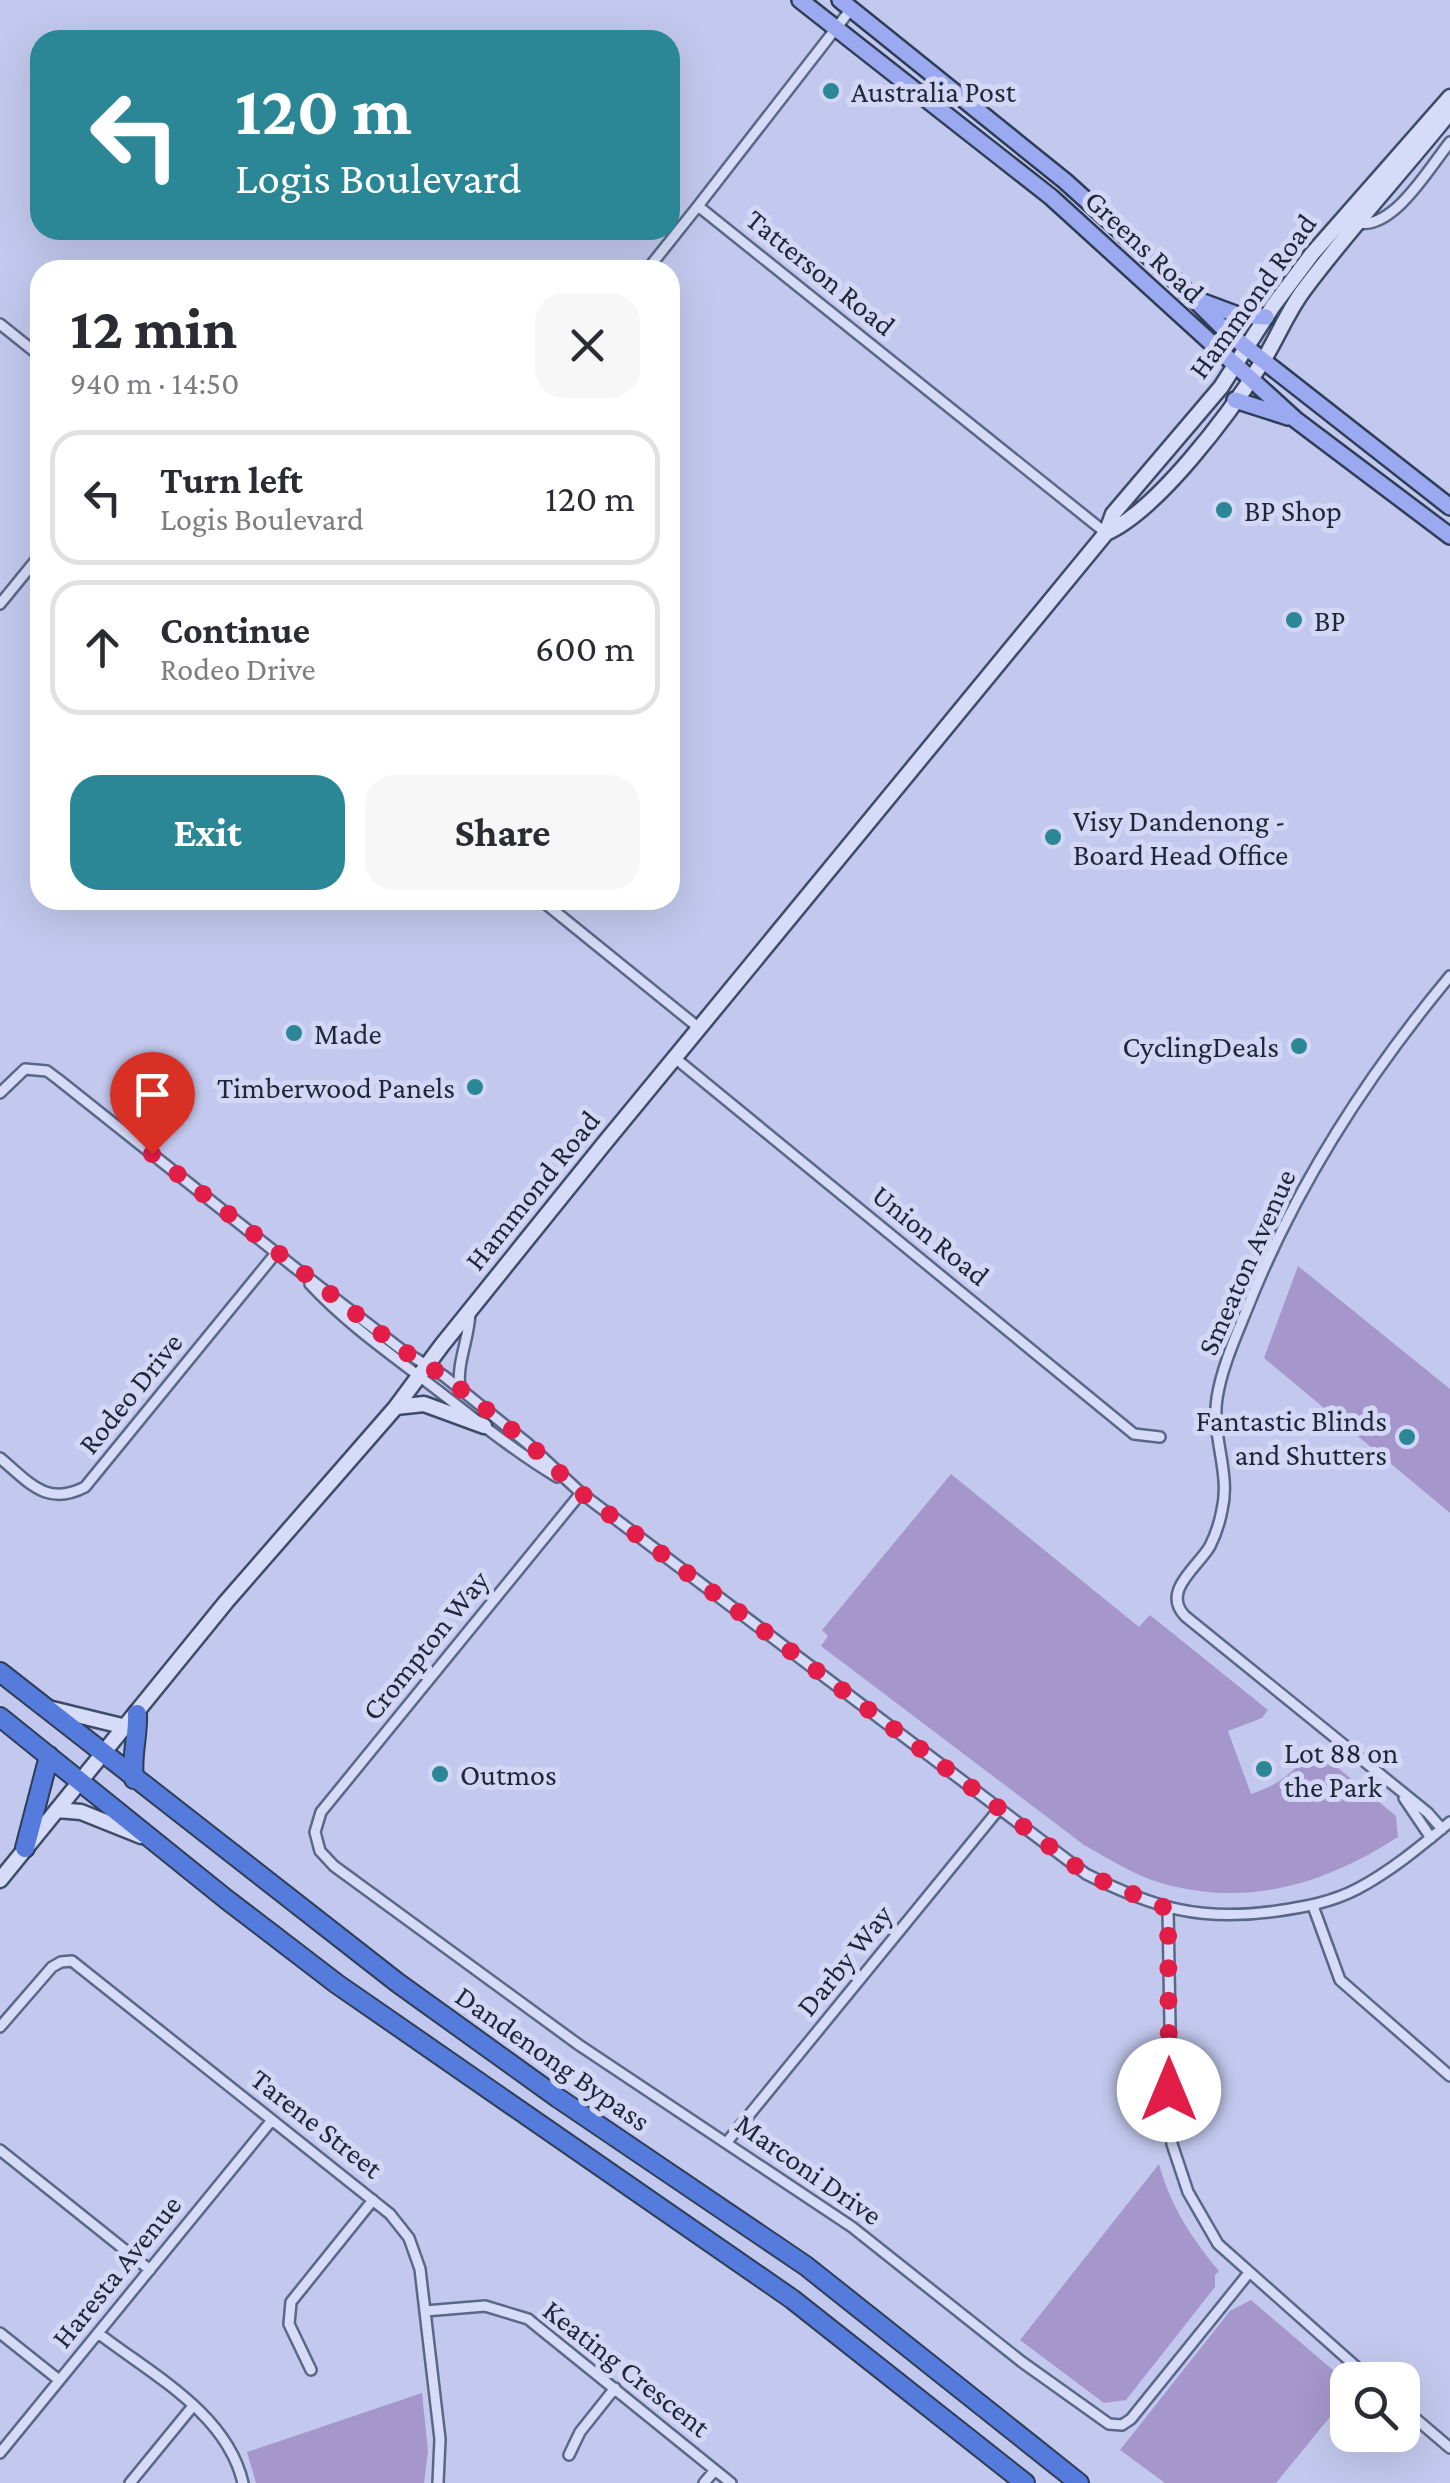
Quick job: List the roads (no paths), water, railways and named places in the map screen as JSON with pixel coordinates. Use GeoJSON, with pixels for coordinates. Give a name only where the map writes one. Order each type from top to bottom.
{"type":"FeatureCollection","features":[{"type":"Feature","properties":{"kind":"highway","name":"Dandenong Bypass"},"geometry":{"type":"LineString","coordinates":[[0,1672],[398,1983],[829,2283],[1079,2483]]}},
{"type":"Feature","properties":{"kind":"highway","name":"Dandenong Bypass"},"geometry":{"type":"LineString","coordinates":[[0,1717],[383,2018],[792,2298],[1025,2483]]}},
{"type":"Feature","properties":{"kind":"highway"},"geometry":{"type":"LineString","coordinates":[[131,1721],[138,1732],[132,1764],[134,1779]]}},
{"type":"Feature","properties":{"kind":"highway"},"geometry":{"type":"LineString","coordinates":[[25,1848],[46,1778],[48,1756]]}},
{"type":"Feature","properties":{"kind":"main road","name":"Greens Road"},"geometry":{"type":"LineString","coordinates":[[800,0],[1032,182],[1296,420],[1450,536]]}},
{"type":"Feature","properties":{"kind":"main road","name":"Greens Road"},"geometry":{"type":"LineString","coordinates":[[846,4],[1045,165],[1248,348],[1450,508]]}},
{"type":"Feature","properties":{"kind":"main road","name":"Hammond Road"},"geometry":{"type":"LineString","coordinates":[[0,1880],[226,1602],[396,1407],[675,1058],[1106,532],[1114,514],[1220,387],[1312,254],[1450,97]]}},
{"type":"Feature","properties":{"kind":"main road","name":"Hammond Road"},"geometry":{"type":"LineString","coordinates":[[1106,532],[1124,525],[1174,476],[1251,380],[1300,295],[1450,112]]}},
{"type":"Feature","properties":{"kind":"main road"},"geometry":{"type":"LineString","coordinates":[[1032,182],[1045,165]]}},
{"type":"Feature","properties":{"kind":"main road"},"geometry":{"type":"LineString","coordinates":[[1194,299],[1238,315],[1266,318]]}},
{"type":"Feature","properties":{"kind":"main road"},"geometry":{"type":"LineString","coordinates":[[1236,400],[1296,420]]}},
{"type":"Feature","properties":{"kind":"main road"},"geometry":{"type":"LineString","coordinates":[[396,1407],[424,1404],[484,1426]]}},
{"type":"Feature","properties":{"kind":"main road"},"geometry":{"type":"LineString","coordinates":[[42,1706],[131,1721]]}},
{"type":"Feature","properties":{"kind":"main road"},"geometry":{"type":"LineString","coordinates":[[57,1810],[96,1817],[156,1843]]}},
{"type":"Feature","properties":{"kind":"street"},"geometry":{"type":"LineString","coordinates":[[680,229],[836,28],[846,4]]}},
{"type":"Feature","properties":{"kind":"street"},"geometry":{"type":"LineString","coordinates":[[1358,224],[1373,224],[1389,216],[1450,142]]}},
{"type":"Feature","properties":{"kind":"street","name":"Tatterson Road"},"geometry":{"type":"LineString","coordinates":[[698,206],[1106,532]]}},
{"type":"Feature","properties":{"kind":"street"},"geometry":{"type":"LineString","coordinates":[[655,260],[671,240]]}},
{"type":"Feature","properties":{"kind":"street"},"geometry":{"type":"LineString","coordinates":[[0,324],[30,348]]}},
{"type":"Feature","properties":{"kind":"street"},"geometry":{"type":"LineString","coordinates":[[0,604],[30,567]]}},
{"type":"Feature","properties":{"kind":"street"},"geometry":{"type":"LineString","coordinates":[[553,910],[700,1028]]}},
{"type":"Feature","properties":{"kind":"street","name":"Smeaton Avenue"},"geometry":{"type":"LineString","coordinates":[[1446,1825],[1185,1616],[1176,1596],[1211,1545],[1223,1508],[1224,1472],[1215,1421],[1217,1395],[1263,1269],[1292,1209],[1352,1105],[1450,976]]}},
{"type":"Feature","properties":{"kind":"street","name":"Union Road"},"geometry":{"type":"LineString","coordinates":[[675,1058],[1134,1434],[1160,1438]]}},
{"type":"Feature","properties":{"kind":"street"},"geometry":{"type":"LineString","coordinates":[[0,1093],[25,1068],[47,1071],[402,1350],[520,1455],[571,1485]]}},
{"type":"Feature","properties":{"kind":"street","name":"Rodeo Drive"},"geometry":{"type":"LineString","coordinates":[[0,1458],[37,1488],[54,1496],[66,1496],[85,1487],[276,1253]]}},
{"type":"Feature","properties":{"kind":"street"},"geometry":{"type":"LineString","coordinates":[[462,1390],[459,1374],[470,1334],[470,1311]]}},
{"type":"Feature","properties":{"kind":"street"},"geometry":{"type":"LineString","coordinates":[[423,1371],[462,1390],[527,1442],[581,1493],[1086,1874],[1168,1909],[1202,1916],[1238,1917],[1313,1906],[1356,1890],[1446,1825]]}},
{"type":"Feature","properties":{"kind":"street","name":"Crompton Way"},"geometry":{"type":"LineString","coordinates":[[315,1832],[321,1812],[581,1493]]}},
{"type":"Feature","properties":{"kind":"street","name":"Smeaton Avenue"},"geometry":{"type":"LineString","coordinates":[[1400,1792],[1431,1838]]}},
{"type":"Feature","properties":{"kind":"street","name":"Darby Way"},"geometry":{"type":"LineString","coordinates":[[727,2142],[999,1809]]}},
{"type":"Feature","properties":{"kind":"street","name":"Marconi Drive"},"geometry":{"type":"LineString","coordinates":[[315,1832],[320,1850],[376,1898],[579,2045],[852,2227],[1022,2362],[1109,2424],[1122,2425],[1131,2419],[1248,2274]]}},
{"type":"Feature","properties":{"kind":"street"},"geometry":{"type":"LineString","coordinates":[[1313,1906],[1340,1980],[1450,2076]]}},
{"type":"Feature","properties":{"kind":"street"},"geometry":{"type":"LineString","coordinates":[[1168,1909],[1172,2144],[1188,2192],[1218,2244],[1350,2362]]}},
{"type":"Feature","properties":{"kind":"street","name":"Tarene Street"},"geometry":{"type":"LineString","coordinates":[[0,2027],[52,1967],[72,1962],[390,2214],[409,2238],[420,2269],[440,2439],[438,2483]]}},
{"type":"Feature","properties":{"kind":"street","name":"Haresta Avenue"},"geometry":{"type":"LineString","coordinates":[[0,2453],[272,2120]]}},
{"type":"Feature","properties":{"kind":"street"},"geometry":{"type":"LineString","coordinates":[[0,2150],[150,2270]]}},
{"type":"Feature","properties":{"kind":"street"},"geometry":{"type":"LineString","coordinates":[[311,2370],[289,2324],[291,2302],[374,2200]]}},
{"type":"Feature","properties":{"kind":"street","name":"Keating Crescent"},"geometry":{"type":"LineString","coordinates":[[425,2311],[470,2306],[513,2312],[538,2326],[731,2483]]}},
{"type":"Feature","properties":{"kind":"street"},"geometry":{"type":"LineString","coordinates":[[98,2332],[193,2406],[228,2444],[243,2483]]}},
{"type":"Feature","properties":{"kind":"street"},"geometry":{"type":"LineString","coordinates":[[0,2334],[59,2380]]}},
{"type":"Feature","properties":{"kind":"street"},"geometry":{"type":"LineString","coordinates":[[569,2456],[580,2432],[615,2388]]}},
{"type":"Feature","properties":{"kind":"street"},"geometry":{"type":"LineString","coordinates":[[130,2483],[193,2406]]}},
{"type":"Feature","properties":{"kind":"street"},"geometry":{"type":"LineString","coordinates":[[1420,2422],[1450,2448]]}},
{"type":"Feature","properties":{"kind":"street"},"geometry":{"type":"LineString","coordinates":[[704,2483],[715,2470]]}},
{"type":"Feature","properties":{"kind":"place","name":"Australia Post"},"geometry":{"type":"Point","coordinates":[831,91]}},
{"type":"Feature","properties":{"kind":"place","name":"BP Shop"},"geometry":{"type":"Point","coordinates":[1224,510]}},
{"type":"Feature","properties":{"kind":"place","name":"BP"},"geometry":{"type":"Point","coordinates":[1294,620]}},
{"type":"Feature","properties":{"kind":"place","name":"Visy Dandenong - Board Head Office"},"geometry":{"type":"Point","coordinates":[1053,837]}},
{"type":"Feature","properties":{"kind":"place","name":"Made"},"geometry":{"type":"Point","coordinates":[294,1033]}},
{"type":"Feature","properties":{"kind":"place","name":"CyclingDeals"},"geometry":{"type":"Point","coordinates":[1299,1046]}},
{"type":"Feature","properties":{"kind":"place","name":"Timberwood Panels"},"geometry":{"type":"Point","coordinates":[475,1087]}},
{"type":"Feature","properties":{"kind":"place","name":"Fantastic Blinds and Shutters"},"geometry":{"type":"Point","coordinates":[1407,1437]}},
{"type":"Feature","properties":{"kind":"place","name":"Lot 88 on the Park"},"geometry":{"type":"Point","coordinates":[1264,1769]}},
{"type":"Feature","properties":{"kind":"place","name":"Outmos"},"geometry":{"type":"Point","coordinates":[440,1774]}}]}
